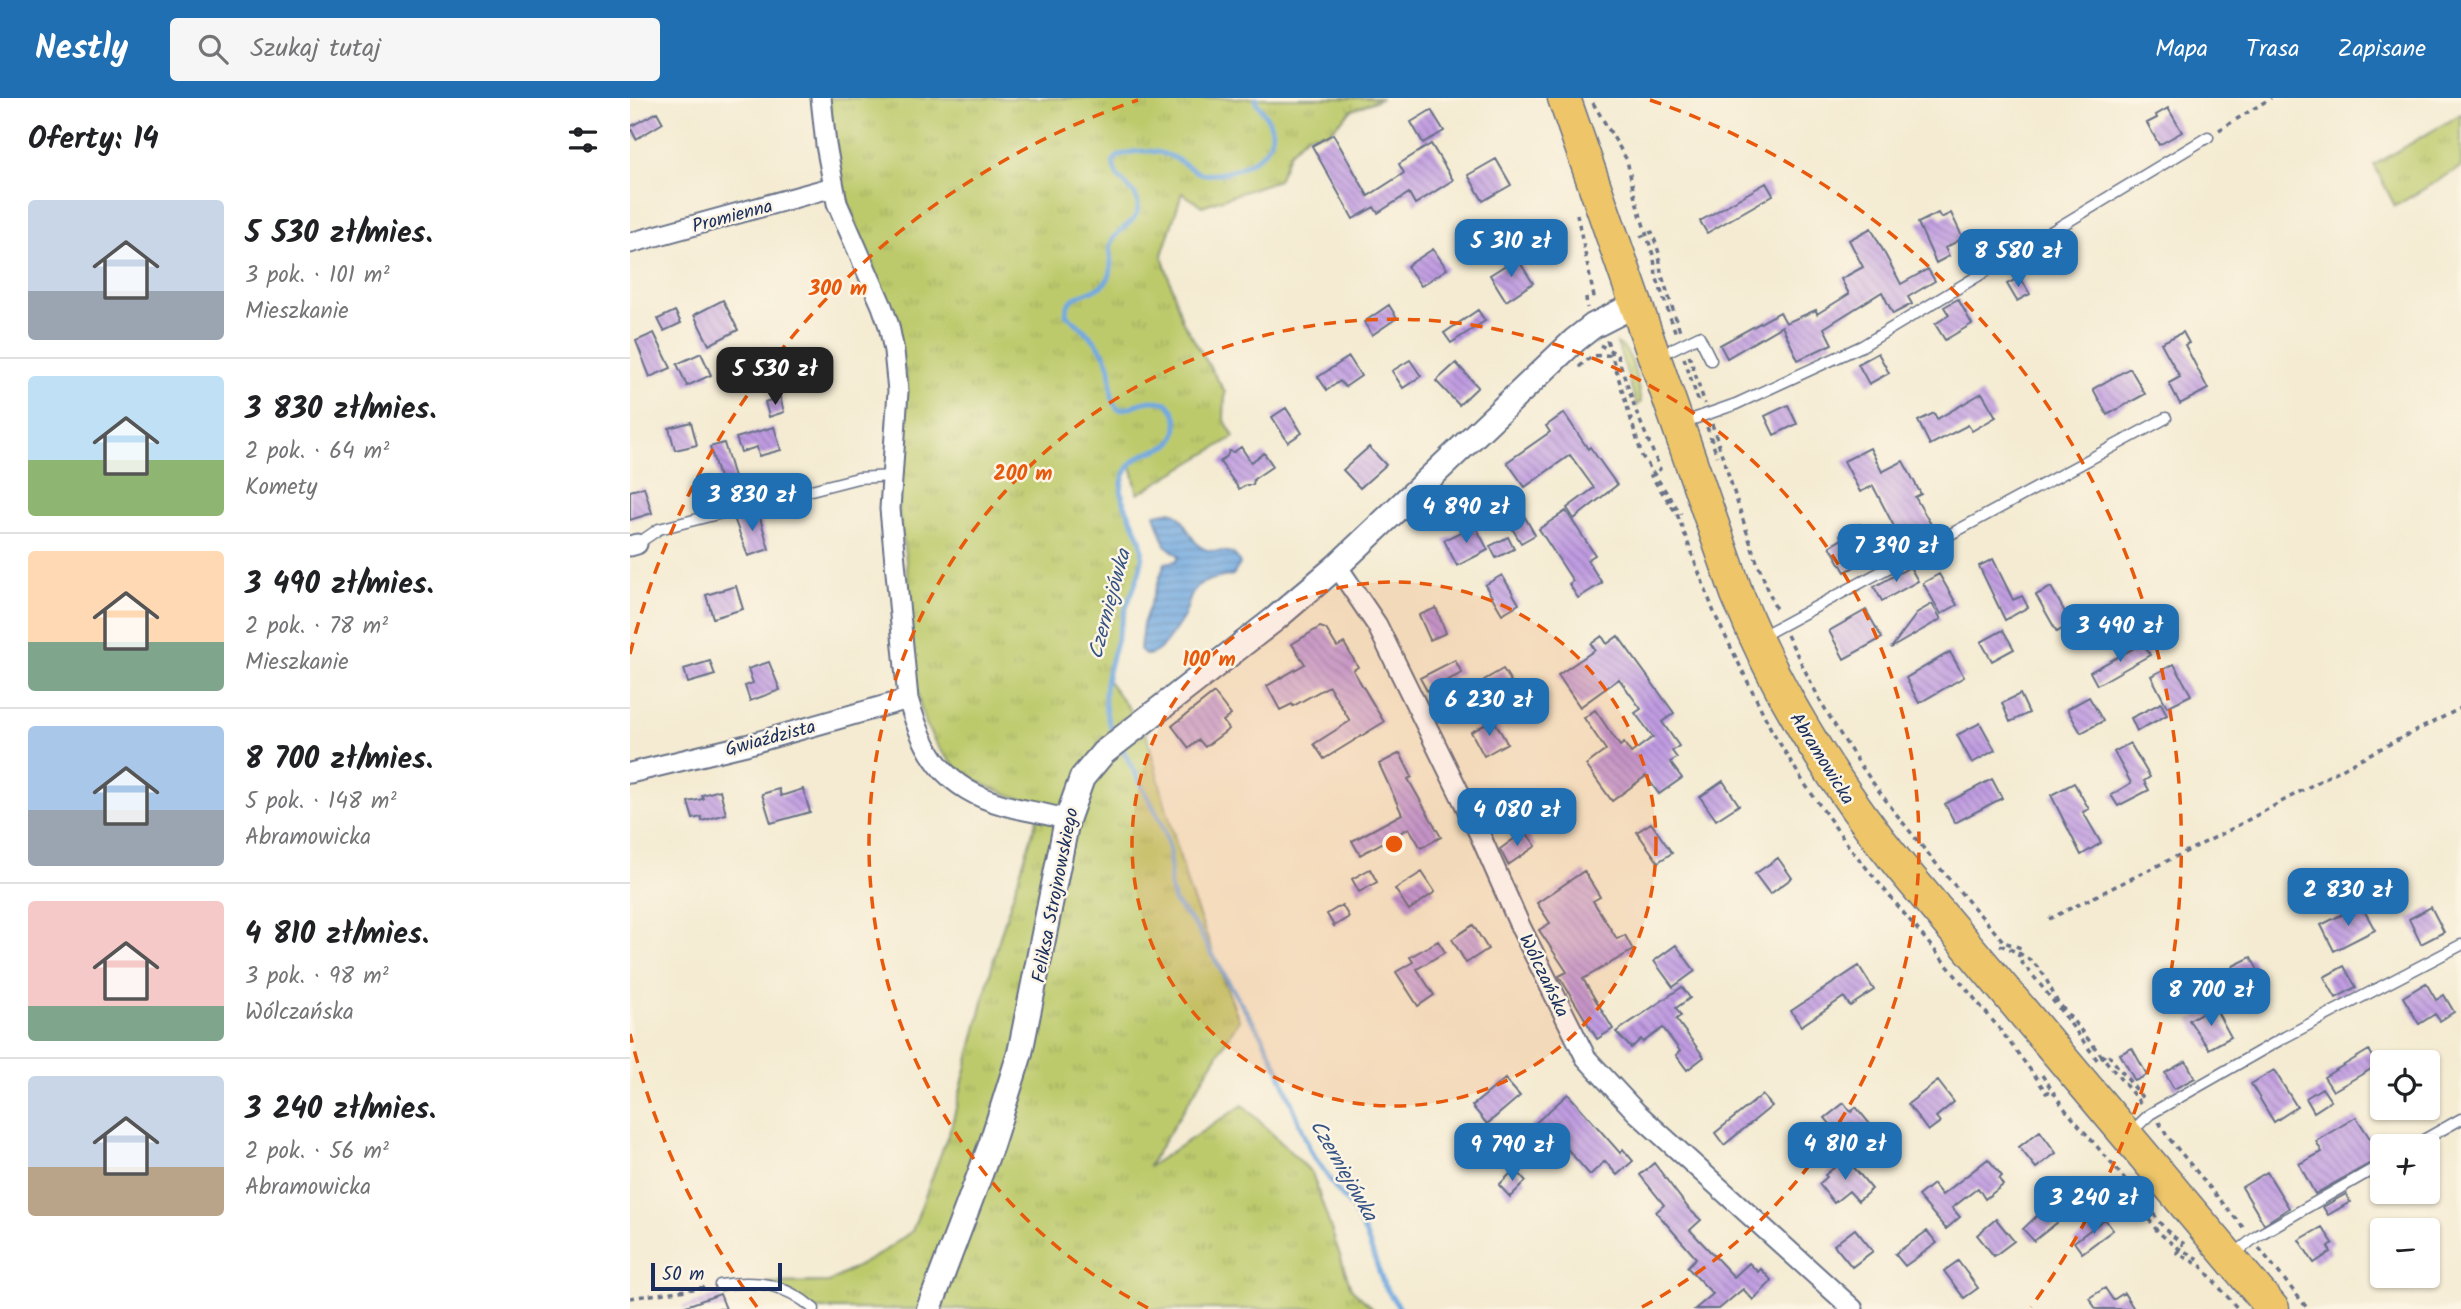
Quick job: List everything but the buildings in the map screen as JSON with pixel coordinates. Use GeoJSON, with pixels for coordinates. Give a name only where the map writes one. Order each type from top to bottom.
{"type":"FeatureCollection","features":[{"type":"Feature","properties":{"kind":"main road","name":"Abramowicka"},"geometry":{"type":"LineString","coordinates":[[1564,98],[1636,304],[1673,349],[1697,418],[1726,563],[1773,631],[1803,729],[1857,811],[1900,866],[2093,1065],[2127,1135],[2241,1249],[2273,1309]]}},
{"type":"Feature","properties":{"kind":"street"},"geometry":{"type":"LineString","coordinates":[[821,98],[833,187],[845,224],[882,306],[894,351],[898,391],[891,476],[892,538],[908,699],[926,749],[937,766],[953,780],[992,802],[1067,820]]}},
{"type":"Feature","properties":{"kind":"street","name":"Promienna"},"geometry":{"type":"LineString","coordinates":[[630,243],[833,187]]}},
{"type":"Feature","properties":{"kind":"street","name":"Feliksa Strojnowskiego"},"geometry":{"type":"LineString","coordinates":[[929,1309],[991,1145],[1020,1053],[1067,820],[1082,778],[1103,753],[1135,726],[1275,619],[1337,566],[1564,350],[1593,326],[1636,304]]}},
{"type":"Feature","properties":{"kind":"street","name":"Wólczańska"},"geometry":{"type":"LineString","coordinates":[[1337,566],[1377,625],[1586,1058],[1636,1112],[1853,1309]]}},
{"type":"Feature","properties":{"kind":"street","name":"Gwiaździsta"},"geometry":{"type":"LineString","coordinates":[[630,773],[746,745],[908,699]]}},
{"type":"Feature","properties":{"kind":"lane"},"geometry":{"type":"LineString","coordinates":[[1697,418],[1862,346],[2208,137]]}},
{"type":"Feature","properties":{"kind":"lane"},"geometry":{"type":"LineString","coordinates":[[1673,349],[1699,336],[1710,360]]}},
{"type":"Feature","properties":{"kind":"lane"},"geometry":{"type":"LineString","coordinates":[[1773,631],[2166,418]]}},
{"type":"Feature","properties":{"kind":"lane"},"geometry":{"type":"LineString","coordinates":[[633,545],[659,528],[858,478],[891,476]]}},
{"type":"Feature","properties":{"kind":"lane"},"geometry":{"type":"LineString","coordinates":[[2127,1135],[2154,1112],[2285,1037],[2461,945]]}},
{"type":"Feature","properties":{"kind":"lane"},"geometry":{"type":"LineString","coordinates":[[2434,1134],[2461,1119]]}},
{"type":"Feature","properties":{"kind":"lane"},"geometry":{"type":"LineString","coordinates":[[2241,1249],[2370,1171]]}},
{"type":"Feature","properties":{"kind":"lane"},"geometry":{"type":"LineString","coordinates":[[720,1284],[768,1283],[803,1299],[814,1309]]}},
{"type":"Feature","properties":{"kind":"path"},"geometry":{"type":"LineString","coordinates":[[1592,98],[1596,110],[1628,160],[1673,349],[1749,556],[1773,631],[1878,799],[1993,939],[1999,945],[2033,962],[2044,975],[2093,1065]]}},
{"type":"Feature","properties":{"kind":"path"},"geometry":{"type":"LineString","coordinates":[[2208,137],[2271,98]]}},
{"type":"Feature","properties":{"kind":"path"},"geometry":{"type":"LineString","coordinates":[[1640,237],[1647,234]]}},
{"type":"Feature","properties":{"kind":"path"},"geometry":{"type":"LineString","coordinates":[[2049,919],[2224,833],[2461,708]]}},
{"type":"Feature","properties":{"kind":"path"},"geometry":{"type":"LineString","coordinates":[[2019,953],[2018,958],[2043,986],[2093,1065]]}},
{"type":"Feature","properties":{"kind":"path"},"geometry":{"type":"LineString","coordinates":[[2093,1065],[2107,1053],[2154,1112],[2241,1249],[2308,1309]]}},
{"type":"Feature","properties":{"kind":"path"},"geometry":{"type":"LineString","coordinates":[[2093,1065],[2112,1067]]}},
{"type":"Feature","properties":{"kind":"path"},"geometry":{"type":"LineString","coordinates":[[2064,1108],[2135,1191],[2147,1217],[2158,1232],[2175,1246],[2205,1263],[2244,1309]]}},
{"type":"Feature","properties":{"kind":"path"},"geometry":{"type":"LineString","coordinates":[[630,1298],[720,1284]]}},
{"type":"Feature","properties":{"kind":"green space"},"geometry":{"type":"Polygon","coordinates":[[[829,98],[1382,98],[1352,110],[1329,132],[1307,135],[1290,152],[1278,180],[1202,206],[1182,193],[1162,255],[1182,320],[1225,392],[1224,419],[1234,437],[1138,494],[1131,465],[1124,478],[1123,498],[1139,536],[1142,554],[1106,678],[1133,714],[1096,745],[1146,733],[1188,887],[1239,1020],[1148,1167],[1243,1105],[1312,1173],[1351,1288],[1373,1309],[814,1309],[768,1283],[829,1282],[880,1254],[912,1231],[952,1124],[998,943],[1042,803],[1010,796],[965,774],[946,757],[932,736],[923,714],[917,689],[899,514],[906,375],[840,177],[829,98]]]}},
{"type":"Feature","properties":{"kind":"green space"},"geometry":{"type":"Polygon","coordinates":[[[2461,114],[2461,167],[2395,206],[2374,165],[2461,114]]]}},
{"type":"Feature","properties":{"kind":"green space"},"geometry":{"type":"Polygon","coordinates":[[[1617,343],[1632,361],[1641,402],[1637,406],[1617,343]]]}},
{"type":"Feature","properties":{"kind":"water"},"geometry":{"type":"Polygon","coordinates":[[[1172,511],[1201,547],[1233,554],[1240,564],[1233,575],[1199,585],[1171,636],[1156,652],[1145,655],[1140,649],[1143,624],[1165,563],[1176,561],[1179,556],[1165,545],[1155,514],[1172,511]]]}},
{"type":"Feature","properties":{"kind":"waterway","name":"Czerniejówka"},"geometry":{"type":"LineString","coordinates":[[1114,734],[1106,710],[1106,685],[1123,618],[1142,561],[1140,537],[1122,497],[1121,487],[1124,476],[1137,458],[1171,442],[1175,435],[1177,419],[1167,403],[1162,402],[1148,401],[1122,409],[1116,407],[1107,359],[1092,338],[1066,314],[1067,307],[1074,298],[1096,289],[1106,281],[1111,270],[1112,241],[1137,213],[1136,197],[1115,170],[1113,162],[1118,156],[1150,151],[1166,154],[1202,174],[1237,169],[1257,158],[1270,141],[1271,127],[1256,102],[1257,98]]}},
{"type":"Feature","properties":{"kind":"waterway","name":"Czerniejówka"},"geometry":{"type":"LineString","coordinates":[[1121,746],[1162,824],[1170,851],[1170,887],[1174,901],[1197,928],[1262,1036],[1277,1066],[1311,1152],[1353,1209],[1366,1235],[1384,1285],[1400,1309]]}}]}
